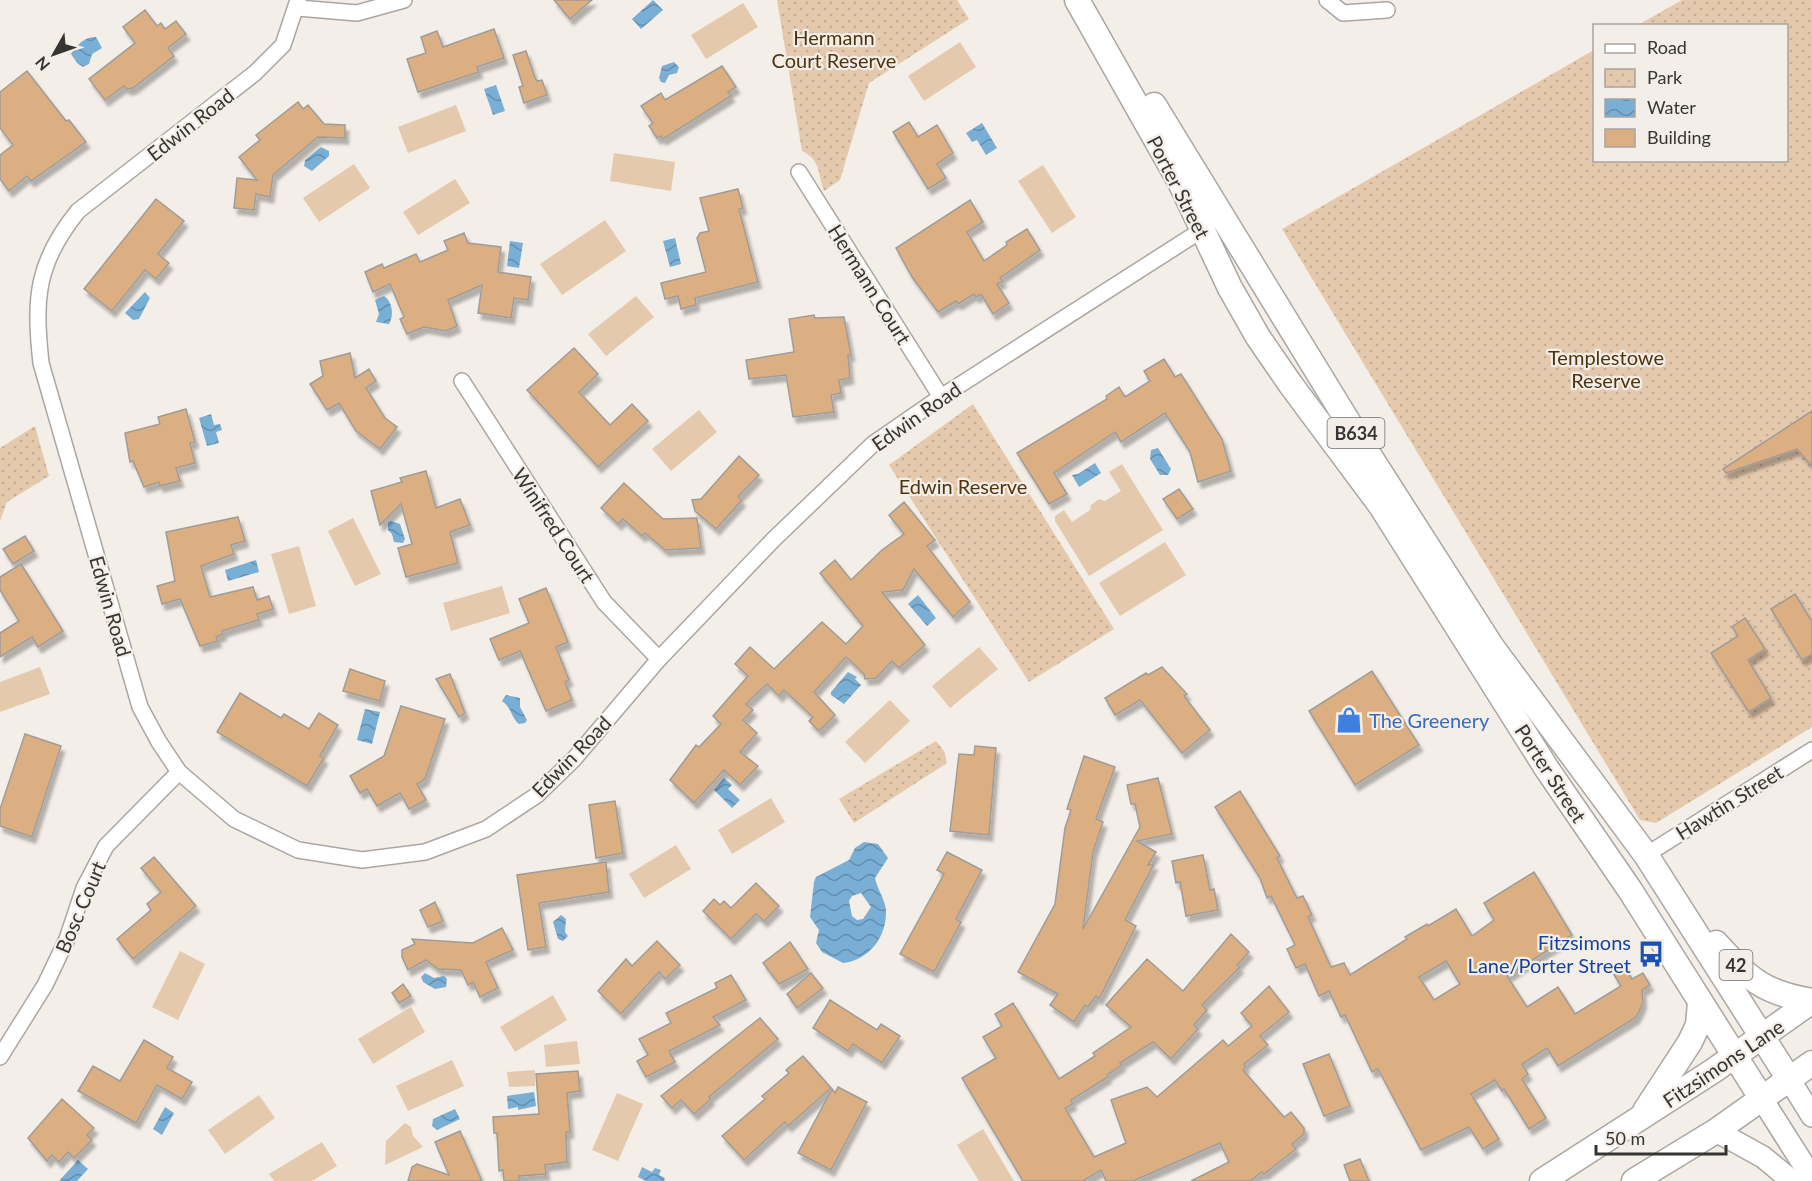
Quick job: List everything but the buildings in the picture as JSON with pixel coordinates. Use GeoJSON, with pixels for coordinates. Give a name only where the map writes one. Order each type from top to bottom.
{"type":"FeatureCollection","features":[{"type":"Feature","properties":{"kind":"main road","name":"Porter Street"},"geometry":{"type":"LineString","coordinates":[[1077,0],[1180,182],[1230,288],[1282,372],[1371,492],[1812,1178]]}},
{"type":"Feature","properties":{"kind":"main road","name":"Porter Street"},"geometry":{"type":"LineString","coordinates":[[1085,0],[1224,216],[1498,658],[1646,855],[1812,1116]]}},
{"type":"Feature","properties":{"kind":"main road","name":"42"},"geometry":{"type":"LineString","coordinates":[[1677,902],[1742,972],[1767,990],[1784,997],[1812,1001]]}},
{"type":"Feature","properties":{"kind":"main road","name":"Fitzsimons Lane"},"geometry":{"type":"LineString","coordinates":[[1542,1181],[1762,1038],[1812,1001]]}},
{"type":"Feature","properties":{"kind":"main road"},"geometry":{"type":"LineString","coordinates":[[1640,1118],[1690,1042],[1698,1025],[1700,1003]]}},
{"type":"Feature","properties":{"kind":"main road"},"geometry":{"type":"LineString","coordinates":[[1634,1181],[1716,1131],[1812,1063]]}},
{"type":"Feature","properties":{"kind":"main road"},"geometry":{"type":"LineString","coordinates":[[1716,1131],[1763,1157],[1792,1181]]}},
{"type":"Feature","properties":{"kind":"street"},"geometry":{"type":"LineString","coordinates":[[298,4],[357,13],[404,0]]}},
{"type":"Feature","properties":{"kind":"street"},"geometry":{"type":"LineString","coordinates":[[1327,0],[1343,13],[1387,10]]}},
{"type":"Feature","properties":{"kind":"street","name":"Edwin Road"},"geometry":{"type":"LineString","coordinates":[[298,4],[283,45],[255,73],[78,211],[51,249],[37,292],[41,363],[140,707],[179,772],[234,819],[298,850],[362,860],[425,852],[486,829],[537,795],[574,759],[659,659],[774,539],[873,444],[941,397],[1224,216]]}},
{"type":"Feature","properties":{"kind":"street","name":"Hermann Court"},"geometry":{"type":"LineString","coordinates":[[799,172],[941,397]]}},
{"type":"Feature","properties":{"kind":"street"},"geometry":{"type":"LineString","coordinates":[[1282,372],[1279,357],[1281,348],[1297,337]]}},
{"type":"Feature","properties":{"kind":"street","name":"Winifred Court"},"geometry":{"type":"LineString","coordinates":[[462,381],[604,602],[659,659]]}},
{"type":"Feature","properties":{"kind":"street","name":"Hawtin Street"},"geometry":{"type":"LineString","coordinates":[[1646,855],[1812,750]]}},
{"type":"Feature","properties":{"kind":"street","name":"Bosc Court"},"geometry":{"type":"LineString","coordinates":[[0,1057],[45,985],[67,939],[84,888],[106,846],[179,772]]}},
{"type":"Feature","properties":{"kind":"green space","name":"Hermann Court Reserve"},"geometry":{"type":"Polygon","coordinates":[[[777,0],[957,0],[969,19],[869,83],[840,180],[824,191],[816,163],[802,151],[777,0]]]}},
{"type":"Feature","properties":{"kind":"green space","name":"Templestowe Reserve"},"geometry":{"type":"Polygon","coordinates":[[[1682,0],[1812,0],[1812,727],[1656,823],[1640,820],[1282,229],[1593,51],[1593,162],[1788,162],[1788,24],[1640,24],[1682,0]]]}},
{"type":"Feature","properties":{"kind":"green space"},"geometry":{"type":"Polygon","coordinates":[[[743,3],[758,27],[706,59],[691,35],[743,3]]]}},
{"type":"Feature","properties":{"kind":"green space"},"geometry":{"type":"Polygon","coordinates":[[[960,42],[976,67],[924,101],[908,76],[960,42]]]}},
{"type":"Feature","properties":{"kind":"green space"},"geometry":{"type":"Polygon","coordinates":[[[456,105],[466,131],[408,153],[398,127],[456,105]]]}},
{"type":"Feature","properties":{"kind":"green space"},"geometry":{"type":"Polygon","coordinates":[[[614,153],[675,162],[671,191],[610,181],[614,153]]]}},
{"type":"Feature","properties":{"kind":"green space"},"geometry":{"type":"Polygon","coordinates":[[[354,164],[370,188],[319,222],[303,198],[354,164]]]}},
{"type":"Feature","properties":{"kind":"green space"},"geometry":{"type":"Polygon","coordinates":[[[1043,165],[1076,217],[1052,233],[1018,181],[1043,165]]]}},
{"type":"Feature","properties":{"kind":"green space"},"geometry":{"type":"Polygon","coordinates":[[[455,179],[470,203],[418,235],[403,212],[455,179]]]}},
{"type":"Feature","properties":{"kind":"green space"},"geometry":{"type":"Polygon","coordinates":[[[605,220],[626,251],[562,295],[540,264],[605,220]]]}},
{"type":"Feature","properties":{"kind":"green space"},"geometry":{"type":"Polygon","coordinates":[[[636,296],[654,317],[606,356],[588,334],[636,296]]]}},
{"type":"Feature","properties":{"kind":"green space","name":"Edwin Reserve"},"geometry":{"type":"Polygon","coordinates":[[[973,404],[1114,629],[1029,682],[889,465],[973,404]]]}},
{"type":"Feature","properties":{"kind":"green space"},"geometry":{"type":"Polygon","coordinates":[[[699,410],[717,432],[671,471],[652,449],[699,410]]]}},
{"type":"Feature","properties":{"kind":"green space"},"geometry":{"type":"Polygon","coordinates":[[[35,426],[49,476],[7,502],[0,521],[0,448],[35,426]]]}},
{"type":"Feature","properties":{"kind":"green space"},"geometry":{"type":"Polygon","coordinates":[[[1122,464],[1163,530],[1089,576],[1055,521],[1055,516],[1064,510],[1072,522],[1090,510],[1091,505],[1099,499],[1105,501],[1121,491],[1109,472],[1122,464]]]}},
{"type":"Feature","properties":{"kind":"green space"},"geometry":{"type":"Polygon","coordinates":[[[353,518],[381,574],[355,586],[328,531],[353,518]]]}},
{"type":"Feature","properties":{"kind":"green space"},"geometry":{"type":"Polygon","coordinates":[[[1165,542],[1186,575],[1120,616],[1099,583],[1165,542]]]}},
{"type":"Feature","properties":{"kind":"green space"},"geometry":{"type":"Polygon","coordinates":[[[299,546],[316,606],[289,614],[271,554],[299,546]]]}},
{"type":"Feature","properties":{"kind":"green space"},"geometry":{"type":"Polygon","coordinates":[[[502,586],[510,613],[451,631],[443,603],[502,586]]]}},
{"type":"Feature","properties":{"kind":"green space"},"geometry":{"type":"Polygon","coordinates":[[[979,647],[998,669],[950,708],[932,686],[979,647]]]}},
{"type":"Feature","properties":{"kind":"green space"},"geometry":{"type":"Polygon","coordinates":[[[40,667],[50,694],[0,712],[0,682],[40,667]]]}},
{"type":"Feature","properties":{"kind":"green space"},"geometry":{"type":"Polygon","coordinates":[[[890,700],[910,721],[865,763],[845,742],[890,700]]]}},
{"type":"Feature","properties":{"kind":"green space"},"geometry":{"type":"Polygon","coordinates":[[[936,741],[944,751],[947,763],[854,823],[839,799],[936,741]]]}},
{"type":"Feature","properties":{"kind":"green space"},"geometry":{"type":"Polygon","coordinates":[[[771,798],[785,822],[732,854],[718,830],[771,798]]]}},
{"type":"Feature","properties":{"kind":"green space"},"geometry":{"type":"Polygon","coordinates":[[[676,845],[691,869],[644,898],[629,874],[676,845]]]}},
{"type":"Feature","properties":{"kind":"green space"},"geometry":{"type":"Polygon","coordinates":[[[180,951],[205,964],[178,1020],[152,1007],[180,951]]]}},
{"type":"Feature","properties":{"kind":"green space"},"geometry":{"type":"Polygon","coordinates":[[[553,995],[567,1020],[515,1052],[500,1027],[553,995]]]}},
{"type":"Feature","properties":{"kind":"green space"},"geometry":{"type":"Polygon","coordinates":[[[411,1007],[425,1032],[373,1064],[358,1039],[411,1007]]]}},
{"type":"Feature","properties":{"kind":"green space"},"geometry":{"type":"Polygon","coordinates":[[[577,1041],[580,1064],[546,1067],[544,1045],[577,1041]]]}},
{"type":"Feature","properties":{"kind":"green space"},"geometry":{"type":"Polygon","coordinates":[[[452,1060],[464,1086],[408,1111],[396,1086],[452,1060]]]}},
{"type":"Feature","properties":{"kind":"green space"},"geometry":{"type":"Polygon","coordinates":[[[535,1070],[535,1086],[509,1087],[507,1072],[535,1070]]]}},
{"type":"Feature","properties":{"kind":"green space"},"geometry":{"type":"Polygon","coordinates":[[[617,1093],[643,1104],[618,1161],[592,1150],[617,1093]]]}},
{"type":"Feature","properties":{"kind":"green space"},"geometry":{"type":"Polygon","coordinates":[[[259,1095],[275,1118],[225,1154],[208,1130],[259,1095]]]}},
{"type":"Feature","properties":{"kind":"green space"},"geometry":{"type":"Polygon","coordinates":[[[405,1123],[411,1127],[413,1136],[423,1147],[385,1165],[386,1141],[405,1123]]]}},
{"type":"Feature","properties":{"kind":"green space"},"geometry":{"type":"Polygon","coordinates":[[[983,1129],[1014,1181],[979,1181],[957,1145],[983,1129]]]}},
{"type":"Feature","properties":{"kind":"green space"},"geometry":{"type":"Polygon","coordinates":[[[322,1142],[337,1166],[312,1181],[274,1181],[269,1174],[322,1142]]]}},
{"type":"Feature","properties":{"kind":"water"},"geometry":{"type":"Polygon","coordinates":[[[653,0],[663,10],[641,29],[632,19],[653,0]]]}},
{"type":"Feature","properties":{"kind":"water"},"geometry":{"type":"Polygon","coordinates":[[[96,37],[102,48],[92,54],[89,64],[83,67],[71,54],[82,42],[96,37]]]}},
{"type":"Feature","properties":{"kind":"water"},"geometry":{"type":"Polygon","coordinates":[[[674,62],[679,67],[677,73],[669,75],[665,83],[661,82],[659,78],[662,66],[674,62]]]}},
{"type":"Feature","properties":{"kind":"water"},"geometry":{"type":"Polygon","coordinates":[[[496,85],[505,111],[493,115],[484,89],[496,85]]]}},
{"type":"Feature","properties":{"kind":"water"},"geometry":{"type":"Polygon","coordinates":[[[982,123],[997,148],[986,155],[977,140],[972,142],[966,133],[982,123]]]}},
{"type":"Feature","properties":{"kind":"water"},"geometry":{"type":"Polygon","coordinates":[[[321,147],[329,151],[329,156],[312,171],[304,166],[305,160],[321,147]]]}},
{"type":"Feature","properties":{"kind":"water"},"geometry":{"type":"Polygon","coordinates":[[[675,238],[681,264],[670,267],[663,241],[675,238]]]}},
{"type":"Feature","properties":{"kind":"water"},"geometry":{"type":"Polygon","coordinates":[[[510,241],[523,243],[519,268],[507,266],[510,241]]]}},
{"type":"Feature","properties":{"kind":"water"},"geometry":{"type":"Polygon","coordinates":[[[145,292],[150,298],[139,319],[133,320],[125,313],[145,292]]]}},
{"type":"Feature","properties":{"kind":"water"},"geometry":{"type":"Polygon","coordinates":[[[384,296],[392,309],[389,324],[376,322],[379,314],[375,300],[384,296]]]}},
{"type":"Feature","properties":{"kind":"water"},"geometry":{"type":"Polygon","coordinates":[[[211,414],[214,425],[220,424],[222,430],[216,432],[219,443],[207,446],[199,418],[211,414]]]}},
{"type":"Feature","properties":{"kind":"water"},"geometry":{"type":"Polygon","coordinates":[[[1158,448],[1171,469],[1168,475],[1160,475],[1150,459],[1151,450],[1158,448]]]}},
{"type":"Feature","properties":{"kind":"water"},"geometry":{"type":"Polygon","coordinates":[[[1095,463],[1101,473],[1079,487],[1072,475],[1078,474],[1095,463]]]}},
{"type":"Feature","properties":{"kind":"water"},"geometry":{"type":"Polygon","coordinates":[[[391,521],[400,524],[405,539],[403,543],[394,542],[388,530],[388,523],[391,521]]]}},
{"type":"Feature","properties":{"kind":"water"},"geometry":{"type":"Polygon","coordinates":[[[256,560],[259,572],[228,581],[225,570],[256,560]]]}},
{"type":"Feature","properties":{"kind":"water"},"geometry":{"type":"Polygon","coordinates":[[[918,595],[936,618],[927,626],[908,604],[918,595]]]}},
{"type":"Feature","properties":{"kind":"water"},"geometry":{"type":"Polygon","coordinates":[[[848,672],[857,677],[855,679],[861,685],[844,704],[831,695],[831,692],[848,672]]]}},
{"type":"Feature","properties":{"kind":"water"},"geometry":{"type":"Polygon","coordinates":[[[506,695],[520,698],[520,707],[527,720],[525,723],[516,722],[502,701],[506,695]]]}},
{"type":"Feature","properties":{"kind":"water"},"geometry":{"type":"Polygon","coordinates":[[[365,709],[380,712],[372,744],[357,740],[365,709]]]}},
{"type":"Feature","properties":{"kind":"water"},"geometry":{"type":"Polygon","coordinates":[[[724,778],[732,785],[728,789],[740,800],[732,808],[714,790],[724,778]]]}},
{"type":"Feature","properties":{"kind":"water"},"geometry":{"type":"Polygon","coordinates":[[[864,842],[878,844],[888,858],[875,878],[885,906],[886,920],[880,937],[869,952],[853,961],[843,963],[822,952],[816,943],[819,930],[810,917],[816,877],[849,860],[855,848],[864,842]],[[861,893],[852,896],[849,901],[852,916],[857,920],[863,919],[871,907],[861,893]]]}},
{"type":"Feature","properties":{"kind":"water"},"geometry":{"type":"Polygon","coordinates":[[[561,915],[566,919],[565,932],[568,936],[563,941],[558,939],[553,922],[561,915]]]}},
{"type":"Feature","properties":{"kind":"water"},"geometry":{"type":"Polygon","coordinates":[[[425,973],[434,978],[444,976],[447,979],[446,987],[435,989],[423,982],[421,977],[425,973]]]}},
{"type":"Feature","properties":{"kind":"water"},"geometry":{"type":"Polygon","coordinates":[[[534,1092],[536,1106],[518,1110],[518,1107],[508,1109],[507,1096],[534,1092]]]}},
{"type":"Feature","properties":{"kind":"water"},"geometry":{"type":"Polygon","coordinates":[[[165,1107],[174,1113],[162,1135],[153,1129],[165,1107]]]}},
{"type":"Feature","properties":{"kind":"water"},"geometry":{"type":"Polygon","coordinates":[[[455,1109],[460,1119],[437,1130],[432,1126],[433,1119],[455,1109]]]}},
{"type":"Feature","properties":{"kind":"water"},"geometry":{"type":"Polygon","coordinates":[[[78,1160],[88,1169],[77,1181],[59,1181],[78,1160]]]}},
{"type":"Feature","properties":{"kind":"water"},"geometry":{"type":"Polygon","coordinates":[[[642,1167],[652,1172],[655,1168],[661,1170],[659,1175],[665,1178],[664,1181],[646,1181],[638,1177],[642,1167]]]}},
{"type":"Feature","properties":{"kind":"place","name":"The Greenery"},"geometry":{"type":"Point","coordinates":[1349,720]}},
{"type":"Feature","properties":{"kind":"place","name":"Fitzsimons Lane/Porter Street"},"geometry":{"type":"Point","coordinates":[1651,954]}}]}
